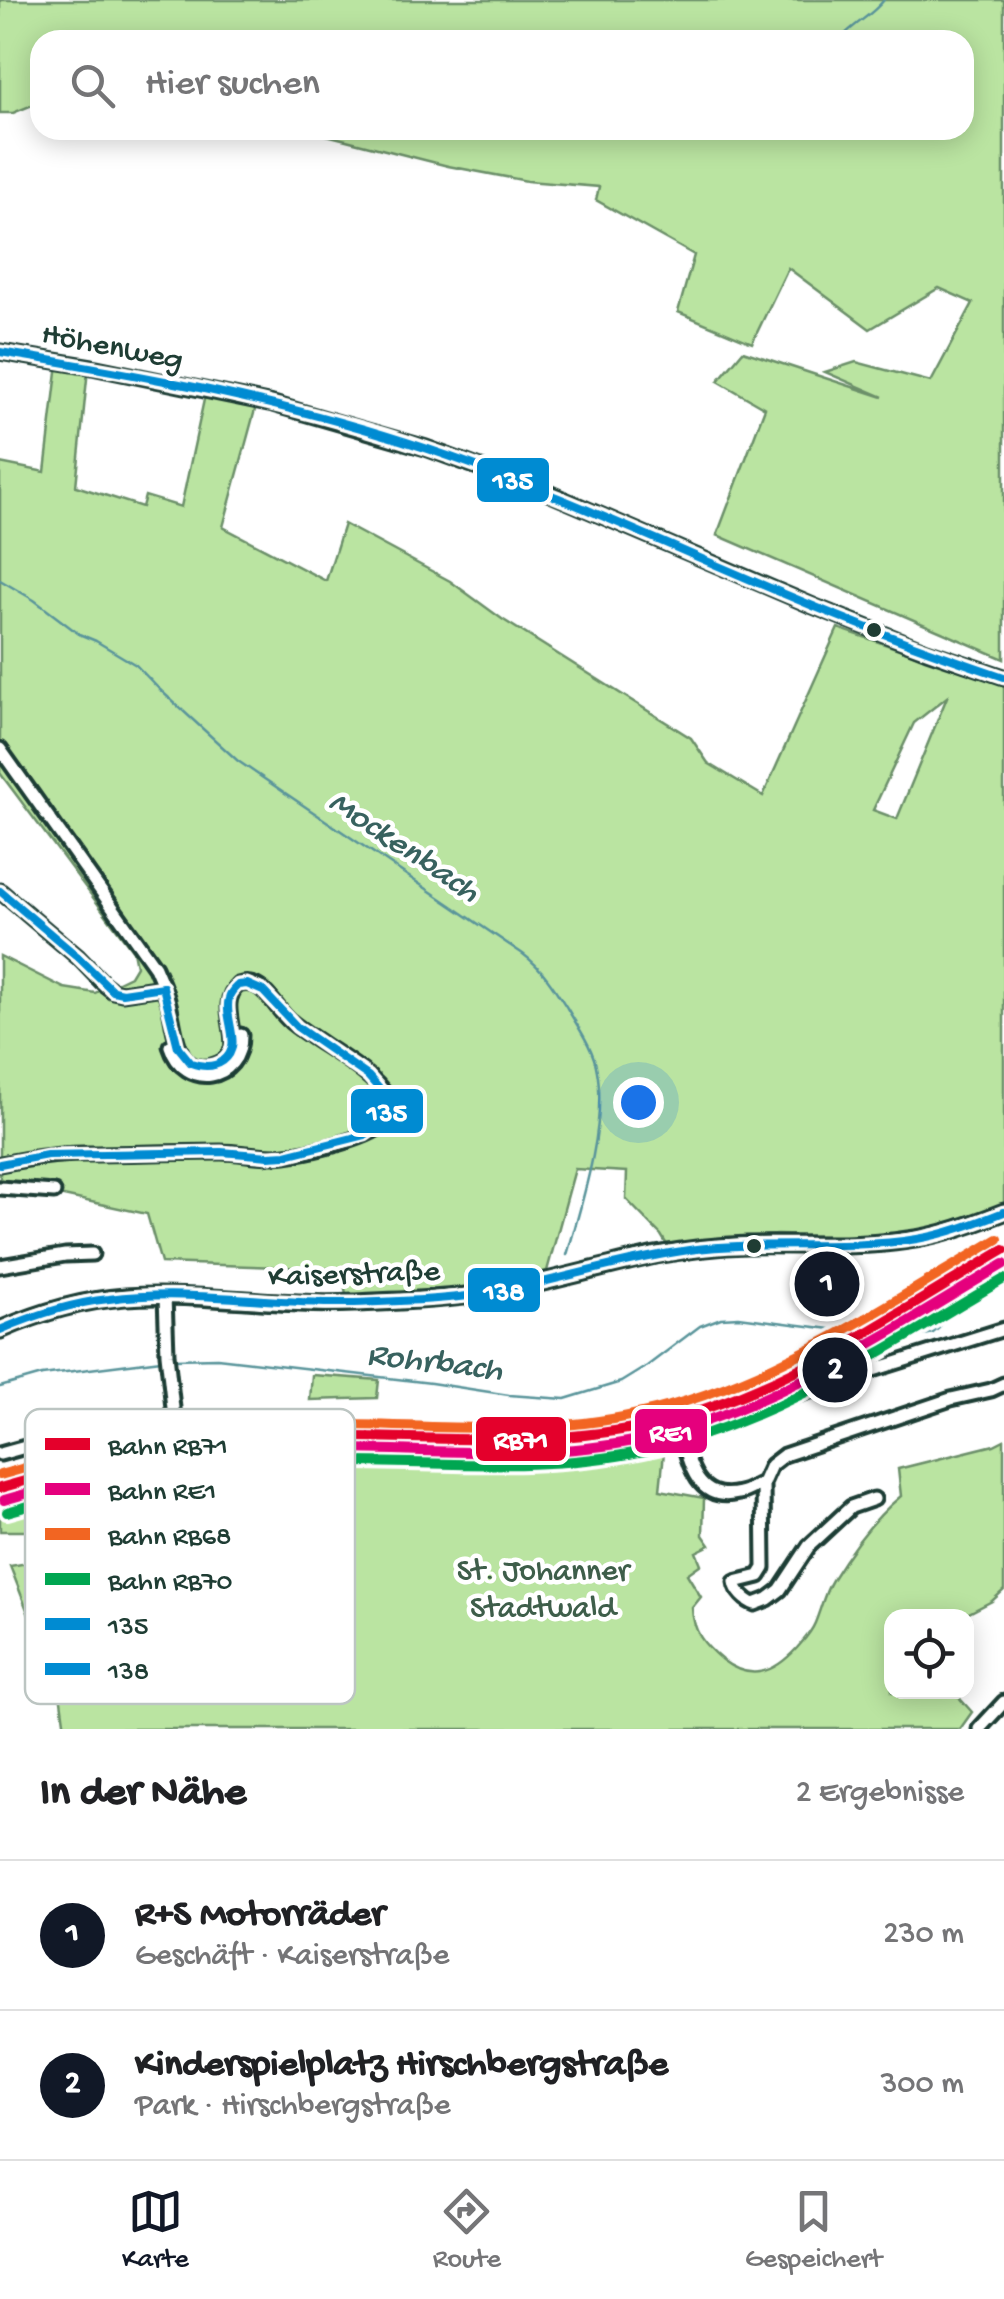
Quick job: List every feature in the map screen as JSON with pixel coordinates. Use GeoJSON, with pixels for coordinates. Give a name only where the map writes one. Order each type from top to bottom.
{"type":"FeatureCollection","features":[{"type":"Feature","properties":{"kind":"main road","name":"Kaiserstraße"},"geometry":{"type":"LineString","coordinates":[[0,1330],[36,1316],[126,1297],[327,1304],[494,1292],[668,1253],[742,1245],[912,1240],[1004,1212]]}},
{"type":"Feature","properties":{"kind":"street","name":"Höhenweg"},"geometry":{"type":"LineString","coordinates":[[0,352],[92,366],[273,404],[426,448],[546,492],[813,606],[1004,677]]}},
{"type":"Feature","properties":{"kind":"street"},"geometry":{"type":"LineString","coordinates":[[0,749],[155,967],[181,1055],[198,1066],[212,1066],[226,1059],[234,1034],[229,996],[234,988],[252,983],[293,1024],[374,1082],[390,1105],[388,1118],[365,1135],[286,1155],[65,1154],[0,1164]]}},
{"type":"Feature","properties":{"kind":"street"},"geometry":{"type":"LineString","coordinates":[[0,890],[113,991],[164,987]]}},
{"type":"Feature","properties":{"kind":"street"},"geometry":{"type":"LineString","coordinates":[[0,1188],[54,1192]]}},
{"type":"Feature","properties":{"kind":"street"},"geometry":{"type":"LineString","coordinates":[[0,1266],[92,1254]]}},
{"type":"Feature","properties":{"kind":"street"},"geometry":{"type":"LineString","coordinates":[[165,1296],[173,1409]]}},
{"type":"Feature","properties":{"kind":"street"},"geometry":{"type":"LineString","coordinates":[[763,1483],[738,1494],[708,1489],[698,1482],[690,1468],[682,1435],[1004,1329]]}},
{"type":"Feature","properties":{"kind":"street"},"geometry":{"type":"LineString","coordinates":[[874,1499],[851,1507],[808,1546],[780,1590],[768,1600],[755,1604],[735,1586],[738,1579],[759,1576],[764,1568],[763,1483],[772,1465],[793,1451],[1004,1384]]}},
{"type":"Feature","properties":{"kind":"street"},"geometry":{"type":"LineString","coordinates":[[0,1454],[25,1447]]}},
{"type":"Feature","properties":{"kind":"street"},"geometry":{"type":"LineString","coordinates":[[979,1729],[1004,1702]]}},
{"type":"Feature","properties":{"kind":"green space"},"geometry":{"type":"Polygon","coordinates":[[[0,0],[1004,0],[1004,659],[717,535],[765,408],[718,381],[743,351],[883,397],[825,372],[856,362],[931,382],[973,303],[939,288],[870,329],[788,268],[752,343],[678,312],[694,255],[596,200],[599,187],[527,181],[346,140],[974,140],[974,30],[30,30],[30,106],[0,113],[0,0]]]}},
{"type":"Feature","properties":{"kind":"green space"},"geometry":{"type":"Polygon","coordinates":[[[58,363],[88,369],[76,486],[142,507],[145,496],[181,507],[205,395],[256,406],[223,527],[326,581],[344,524],[450,581],[502,619],[691,738],[708,763],[763,796],[838,628],[1004,685],[1004,1205],[963,1221],[909,1234],[777,1235],[667,1245],[626,1199],[627,1172],[575,1169],[547,1271],[459,1291],[347,1300],[341,1269],[161,1263],[147,1214],[0,1186],[0,956],[64,988],[95,993],[130,976],[136,966],[133,951],[0,773],[0,463],[45,472],[58,363]],[[947,697],[914,723],[873,810],[897,819],[947,697]]]}},
{"type":"Feature","properties":{"kind":"green space"},"geometry":{"type":"Polygon","coordinates":[[[312,1375],[379,1380],[377,1398],[310,1400],[312,1375]]]}},
{"type":"Feature","properties":{"kind":"green space","name":"St. Johanner Stadtwald"},"geometry":{"type":"Polygon","coordinates":[[[1004,1440],[1004,1590],[974,1610],[884,1609],[884,1699],[960,1699],[972,1712],[960,1729],[65,1729],[62,1704],[355,1704],[355,1451],[665,1443],[660,1490],[704,1498],[703,1535],[710,1545],[696,1552],[701,1564],[687,1574],[701,1597],[692,1608],[697,1631],[722,1660],[752,1672],[780,1664],[809,1633],[829,1585],[847,1557],[901,1496],[898,1469],[1004,1440]]]}},
{"type":"Feature","properties":{"kind":"green space","name":"St. Johanner Stadtwald"},"geometry":{"type":"Polygon","coordinates":[[[25,1496],[25,1531],[0,1531],[0,1503],[25,1496]]]}},
{"type":"Feature","properties":{"kind":"green space","name":"St. Johanner Stadtwald"},"geometry":{"type":"Polygon","coordinates":[[[25,1564],[25,1605],[10,1566],[25,1564]]]}},
{"type":"Feature","properties":{"kind":"waterway"},"geometry":{"type":"LineString","coordinates":[[850,30],[884,0]]}},
{"type":"Feature","properties":{"kind":"waterway","name":"Mockenbach"},"geometry":{"type":"LineString","coordinates":[[0,580],[79,634],[136,665],[238,761],[523,954],[542,972],[589,1046],[599,1092],[596,1139],[567,1255]]}},
{"type":"Feature","properties":{"kind":"waterway","name":"Rohrbach"},"geometry":{"type":"LineString","coordinates":[[865,1338],[900,1341],[933,1333],[964,1292],[1004,1257]]}},
{"type":"Feature","properties":{"kind":"waterway","name":"Rohrbach"},"geometry":{"type":"LineString","coordinates":[[174,1359],[217,1358],[565,1399],[621,1382],[700,1326],[721,1318],[846,1331]]}},
{"type":"Feature","properties":{"kind":"waterway","name":"Rohrbach"},"geometry":{"type":"LineString","coordinates":[[0,1387],[42,1375],[161,1360]]}},
{"type":"Feature","properties":{"kind":"rail line","name":"RB68"},"geometry":{"type":"LineString","coordinates":[[355,1425],[554,1426],[596,1422],[687,1401],[780,1364],[868,1317],[998,1239]]}},
{"type":"Feature","properties":{"kind":"rail line","name":"RB71"},"geometry":{"type":"LineString","coordinates":[[355,1437],[511,1439],[596,1434],[687,1414],[735,1398],[828,1354],[1004,1250]]}},
{"type":"Feature","properties":{"kind":"rail line","name":"RE1"},"geometry":{"type":"LineString","coordinates":[[355,1450],[559,1450],[643,1439],[692,1426],[739,1409],[830,1366],[1004,1264]]}},
{"type":"Feature","properties":{"kind":"rail line","name":"RB70"},"geometry":{"type":"LineString","coordinates":[[355,1462],[558,1462],[644,1451],[693,1438],[740,1422],[830,1380],[1004,1279]]}},
{"type":"Feature","properties":{"kind":"rail line","name":"RB68"},"geometry":{"type":"LineString","coordinates":[[0,1475],[25,1468]]}},
{"type":"Feature","properties":{"kind":"rail line","name":"RB71"},"geometry":{"type":"LineString","coordinates":[[0,1488],[25,1481]]}},
{"type":"Feature","properties":{"kind":"rail line","name":"RE1"},"geometry":{"type":"LineString","coordinates":[[4,1500],[25,1494]]}},
{"type":"Feature","properties":{"kind":"rail line","name":"RB70"},"geometry":{"type":"LineString","coordinates":[[7,1512],[25,1507]]}},
{"type":"Feature","properties":{"kind":"transit line","name":"135"},"geometry":{"type":"LineString","coordinates":[[0,352],[216,392],[376,432],[477,466],[837,616],[1004,677]]}},
{"type":"Feature","properties":{"kind":"transit line","name":"135"},"geometry":{"type":"LineString","coordinates":[[0,891],[113,991],[163,987]]}},
{"type":"Feature","properties":{"kind":"transit line","name":"135"},"geometry":{"type":"LineString","coordinates":[[0,1164],[47,1155],[286,1155],[365,1135],[383,1122],[388,1107],[382,1092],[368,1076],[297,1027],[263,991],[247,984],[238,985],[230,996],[233,1040],[229,1055],[211,1066],[191,1063],[178,1047],[163,987]]}},
{"type":"Feature","properties":{"kind":"transit line","name":"138"},"geometry":{"type":"LineString","coordinates":[[0,1330],[67,1307],[139,1296],[352,1303],[472,1296],[689,1250],[917,1239],[1004,1212]]}},
{"type":"Feature","properties":{"kind":"place","name":"R+S Motorräder"},"geometry":{"type":"Point","coordinates":[827,1284]}},
{"type":"Feature","properties":{"kind":"place","name":"Kinderspielplatz Hirschbergstraße"},"geometry":{"type":"Point","coordinates":[835,1370]}}]}
